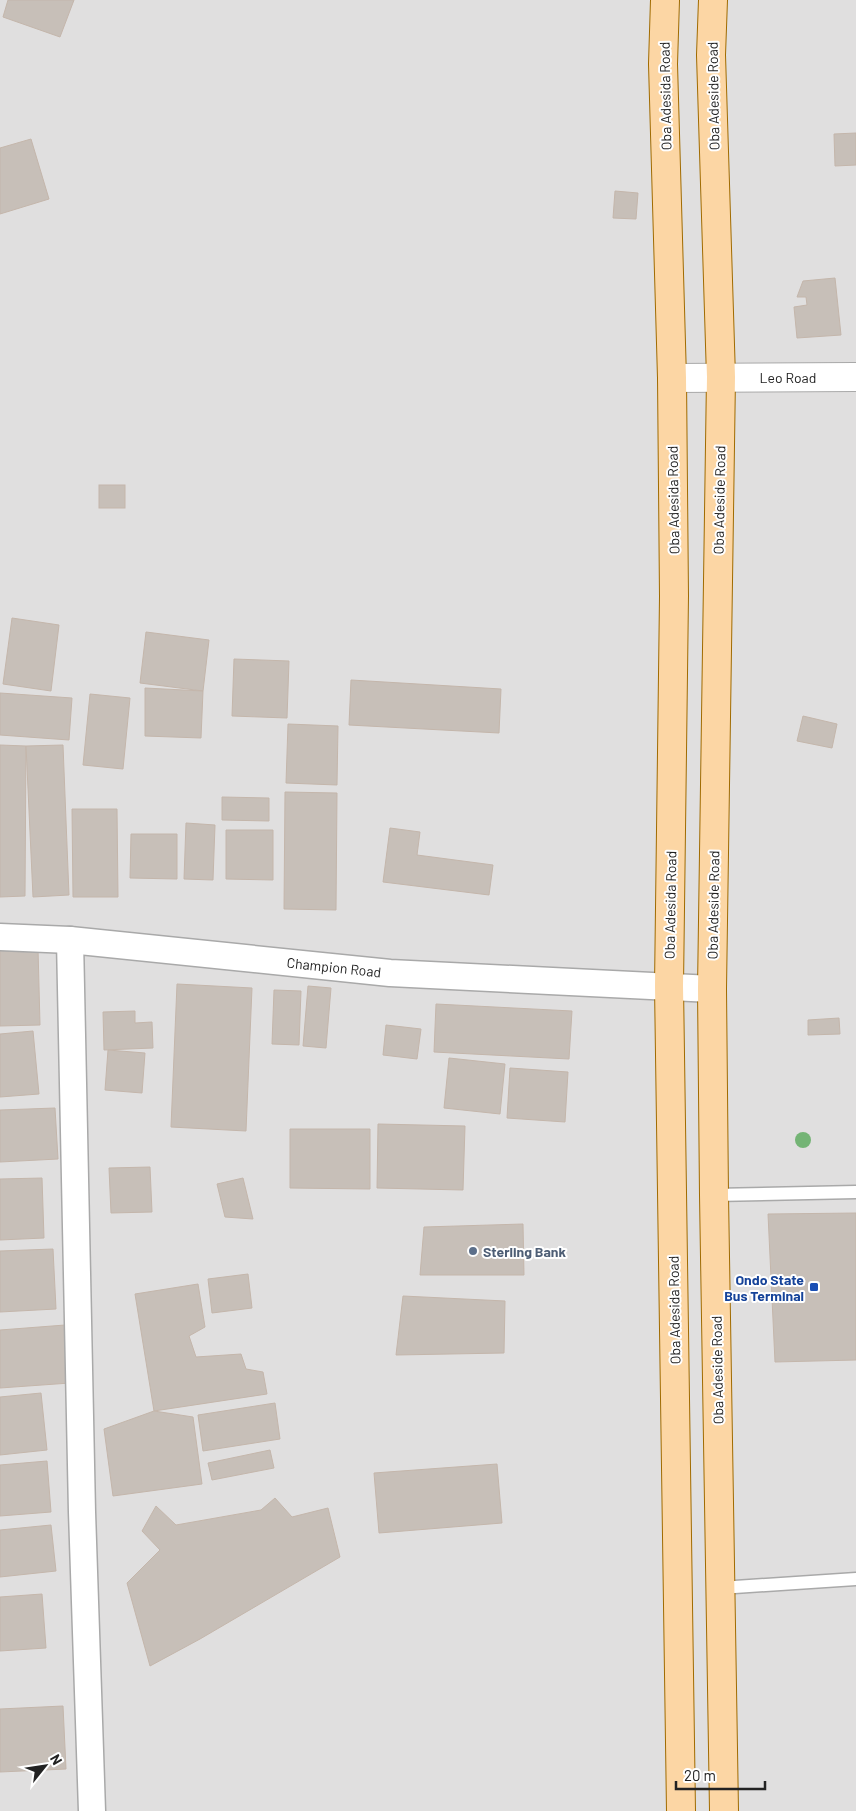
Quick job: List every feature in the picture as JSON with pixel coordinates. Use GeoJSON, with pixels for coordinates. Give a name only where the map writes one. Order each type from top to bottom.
{"type":"FeatureCollection","features":[{"type":"Feature","properties":{"kind":"main road","name":"Oba Adesida Road"},"geometry":{"type":"LineString","coordinates":[[665,0],[663,64],[672,378],[674,596],[669,986],[681,1811]]}},
{"type":"Feature","properties":{"kind":"main road","name":"Oba Adeside Road"},"geometry":{"type":"LineString","coordinates":[[712,0],[711,55],[721,377],[712,989],[724,1811]]}},
{"type":"Feature","properties":{"kind":"street","name":"Leo Road"},"geometry":{"type":"LineString","coordinates":[[672,378],[856,378]]}},
{"type":"Feature","properties":{"kind":"street","name":"Champion Road"},"geometry":{"type":"LineString","coordinates":[[0,937],[70,940],[390,973],[712,989]]}},
{"type":"Feature","properties":{"kind":"street"},"geometry":{"type":"LineString","coordinates":[[70,940],[82,1512],[92,1811]]}},
{"type":"Feature","properties":{"kind":"lane"},"geometry":{"type":"LineString","coordinates":[[714,1195],[856,1192]]}},
{"type":"Feature","properties":{"kind":"lane"},"geometry":{"type":"LineString","coordinates":[[720,1588],[856,1579]]}},
{"type":"Feature","properties":{"kind":"shaded area"},"geometry":{"type":"Polygon","coordinates":[[[0,0],[856,0],[856,1811],[0,1811],[0,0]]]}},
{"type":"Feature","properties":{"kind":"building"},"geometry":{"type":"Polygon","coordinates":[[[8,0],[74,0],[60,37],[3,17],[8,0]]]}},
{"type":"Feature","properties":{"kind":"building"},"geometry":{"type":"Polygon","coordinates":[[[856,133],[856,165],[835,166],[834,134],[856,133]]]}},
{"type":"Feature","properties":{"kind":"building"},"geometry":{"type":"Polygon","coordinates":[[[31,139],[49,199],[0,214],[0,148],[31,139]]]}},
{"type":"Feature","properties":{"kind":"building"},"geometry":{"type":"Polygon","coordinates":[[[615,191],[638,193],[636,219],[613,218],[615,191]]]}},
{"type":"Feature","properties":{"kind":"building"},"geometry":{"type":"Polygon","coordinates":[[[835,278],[841,335],[797,338],[794,307],[807,305],[806,297],[797,297],[803,281],[835,278]]]}},
{"type":"Feature","properties":{"kind":"building"},"geometry":{"type":"Polygon","coordinates":[[[99,485],[125,485],[125,508],[99,508],[99,485]]]}},
{"type":"Feature","properties":{"kind":"building"},"geometry":{"type":"Polygon","coordinates":[[[12,618],[59,625],[51,691],[3,684],[12,618]]]}},
{"type":"Feature","properties":{"kind":"building"},"geometry":{"type":"Polygon","coordinates":[[[146,632],[209,640],[203,691],[140,683],[146,632]]]}},
{"type":"Feature","properties":{"kind":"building"},"geometry":{"type":"Polygon","coordinates":[[[234,659],[289,661],[287,718],[232,716],[234,659]]]}},
{"type":"Feature","properties":{"kind":"building"},"geometry":{"type":"Polygon","coordinates":[[[351,680],[501,689],[499,733],[349,725],[351,680]]]}},
{"type":"Feature","properties":{"kind":"building"},"geometry":{"type":"Polygon","coordinates":[[[145,688],[203,691],[201,738],[145,736],[145,688]]]}},
{"type":"Feature","properties":{"kind":"building"},"geometry":{"type":"Polygon","coordinates":[[[0,693],[72,698],[69,740],[0,735],[0,693]]]}},
{"type":"Feature","properties":{"kind":"building"},"geometry":{"type":"Polygon","coordinates":[[[90,694],[130,698],[123,769],[83,765],[90,694]]]}},
{"type":"Feature","properties":{"kind":"building"},"geometry":{"type":"Polygon","coordinates":[[[803,716],[837,724],[832,748],[797,741],[803,716]]]}},
{"type":"Feature","properties":{"kind":"building"},"geometry":{"type":"Polygon","coordinates":[[[288,724],[338,726],[337,785],[286,783],[288,724]]]}},
{"type":"Feature","properties":{"kind":"building"},"geometry":{"type":"Polygon","coordinates":[[[0,745],[26,746],[25,896],[0,897],[0,745]]]}},
{"type":"Feature","properties":{"kind":"building"},"geometry":{"type":"Polygon","coordinates":[[[63,745],[69,895],[33,897],[26,746],[63,745]]]}},
{"type":"Feature","properties":{"kind":"building"},"geometry":{"type":"Polygon","coordinates":[[[285,792],[337,793],[336,910],[284,909],[285,792]]]}},
{"type":"Feature","properties":{"kind":"building"},"geometry":{"type":"Polygon","coordinates":[[[222,797],[269,798],[269,821],[222,820],[222,797]]]}},
{"type":"Feature","properties":{"kind":"building"},"geometry":{"type":"Polygon","coordinates":[[[72,809],[117,809],[118,897],[73,897],[72,809]]]}},
{"type":"Feature","properties":{"kind":"building"},"geometry":{"type":"Polygon","coordinates":[[[186,823],[215,825],[213,880],[184,879],[186,823]]]}},
{"type":"Feature","properties":{"kind":"building"},"geometry":{"type":"Polygon","coordinates":[[[390,828],[420,832],[417,855],[493,865],[489,895],[383,882],[390,828]]]}},
{"type":"Feature","properties":{"kind":"building"},"geometry":{"type":"Polygon","coordinates":[[[226,830],[273,830],[273,880],[226,879],[226,830]]]}},
{"type":"Feature","properties":{"kind":"building"},"geometry":{"type":"Polygon","coordinates":[[[131,834],[177,834],[177,879],[130,878],[131,834]]]}},
{"type":"Feature","properties":{"kind":"building"},"geometry":{"type":"Polygon","coordinates":[[[0,948],[38,948],[40,1025],[0,1026],[0,948]]]}},
{"type":"Feature","properties":{"kind":"building"},"geometry":{"type":"Polygon","coordinates":[[[177,984],[252,988],[246,1131],[171,1127],[177,984]]]}},
{"type":"Feature","properties":{"kind":"building"},"geometry":{"type":"Polygon","coordinates":[[[308,986],[331,988],[326,1048],[303,1046],[308,986]]]}},
{"type":"Feature","properties":{"kind":"building"},"geometry":{"type":"Polygon","coordinates":[[[274,990],[301,991],[299,1045],[272,1044],[274,990]]]}},
{"type":"Feature","properties":{"kind":"building"},"geometry":{"type":"Polygon","coordinates":[[[436,1004],[572,1011],[569,1059],[434,1052],[436,1004]]]}},
{"type":"Feature","properties":{"kind":"building"},"geometry":{"type":"Polygon","coordinates":[[[135,1011],[135,1023],[152,1022],[153,1048],[104,1050],[103,1012],[135,1011]]]}},
{"type":"Feature","properties":{"kind":"building"},"geometry":{"type":"Polygon","coordinates":[[[839,1018],[840,1034],[808,1035],[808,1020],[839,1018]]]}},
{"type":"Feature","properties":{"kind":"building"},"geometry":{"type":"Polygon","coordinates":[[[386,1025],[421,1029],[417,1059],[383,1055],[386,1025]]]}},
{"type":"Feature","properties":{"kind":"building"},"geometry":{"type":"Polygon","coordinates":[[[33,1031],[39,1094],[0,1097],[0,1034],[33,1031]]]}},
{"type":"Feature","properties":{"kind":"building"},"geometry":{"type":"Polygon","coordinates":[[[108,1050],[145,1053],[142,1093],[105,1090],[108,1050]]]}},
{"type":"Feature","properties":{"kind":"building"},"geometry":{"type":"Polygon","coordinates":[[[449,1058],[505,1064],[500,1114],[444,1108],[449,1058]]]}},
{"type":"Feature","properties":{"kind":"building"},"geometry":{"type":"Polygon","coordinates":[[[510,1068],[568,1072],[565,1122],[507,1118],[510,1068]]]}},
{"type":"Feature","properties":{"kind":"building"},"geometry":{"type":"Polygon","coordinates":[[[55,1108],[58,1159],[0,1162],[0,1110],[55,1108]]]}},
{"type":"Feature","properties":{"kind":"building"},"geometry":{"type":"Polygon","coordinates":[[[378,1124],[465,1126],[463,1190],[377,1188],[378,1124]]]}},
{"type":"Feature","properties":{"kind":"building"},"geometry":{"type":"Polygon","coordinates":[[[290,1129],[370,1129],[370,1189],[290,1188],[290,1129]]]}},
{"type":"Feature","properties":{"kind":"building"},"geometry":{"type":"Polygon","coordinates":[[[150,1167],[152,1212],[111,1213],[109,1168],[150,1167]]]}},
{"type":"Feature","properties":{"kind":"building"},"geometry":{"type":"Polygon","coordinates":[[[42,1178],[44,1238],[0,1240],[0,1179],[42,1178]]]}},
{"type":"Feature","properties":{"kind":"building"},"geometry":{"type":"Polygon","coordinates":[[[243,1178],[253,1219],[225,1217],[217,1184],[243,1178]]]}},
{"type":"Feature","properties":{"kind":"building","name":"Ondo State Bus Terminal"},"geometry":{"type":"Polygon","coordinates":[[[856,1213],[856,1360],[775,1362],[768,1214],[856,1213]]]}},
{"type":"Feature","properties":{"kind":"building","name":"Sterling Bank"},"geometry":{"type":"Polygon","coordinates":[[[523,1224],[524,1275],[420,1275],[424,1227],[523,1224]]]}},
{"type":"Feature","properties":{"kind":"building"},"geometry":{"type":"Polygon","coordinates":[[[53,1249],[56,1309],[0,1312],[0,1251],[53,1249]]]}},
{"type":"Feature","properties":{"kind":"building"},"geometry":{"type":"Polygon","coordinates":[[[248,1274],[252,1308],[212,1313],[208,1279],[248,1274]]]}},
{"type":"Feature","properties":{"kind":"building"},"geometry":{"type":"Polygon","coordinates":[[[198,1284],[205,1327],[189,1336],[196,1357],[241,1354],[246,1369],[263,1372],[267,1394],[154,1411],[135,1294],[198,1284]]]}},
{"type":"Feature","properties":{"kind":"building"},"geometry":{"type":"Polygon","coordinates":[[[403,1296],[505,1301],[504,1353],[396,1355],[403,1296]]]}},
{"type":"Feature","properties":{"kind":"building"},"geometry":{"type":"Polygon","coordinates":[[[65,1325],[70,1383],[0,1388],[0,1330],[65,1325]]]}},
{"type":"Feature","properties":{"kind":"building"},"geometry":{"type":"Polygon","coordinates":[[[41,1393],[47,1450],[0,1455],[0,1397],[41,1393]]]}},
{"type":"Feature","properties":{"kind":"building"},"geometry":{"type":"Polygon","coordinates":[[[275,1403],[280,1439],[203,1451],[198,1415],[275,1403]]]}},
{"type":"Feature","properties":{"kind":"building"},"geometry":{"type":"Polygon","coordinates":[[[154,1411],[193,1417],[202,1484],[113,1496],[104,1429],[154,1411]]]}},
{"type":"Feature","properties":{"kind":"building"},"geometry":{"type":"Polygon","coordinates":[[[270,1450],[274,1468],[212,1480],[208,1463],[270,1450]]]}},
{"type":"Feature","properties":{"kind":"building"},"geometry":{"type":"Polygon","coordinates":[[[47,1461],[51,1512],[0,1516],[0,1465],[47,1461]]]}},
{"type":"Feature","properties":{"kind":"building"},"geometry":{"type":"Polygon","coordinates":[[[497,1464],[502,1523],[379,1533],[374,1473],[497,1464]]]}},
{"type":"Feature","properties":{"kind":"building"},"geometry":{"type":"Polygon","coordinates":[[[275,1498],[292,1517],[328,1508],[340,1557],[150,1666],[127,1583],[160,1550],[142,1531],[156,1506],[176,1525],[261,1510],[275,1498]]]}},
{"type":"Feature","properties":{"kind":"building"},"geometry":{"type":"Polygon","coordinates":[[[51,1525],[56,1571],[0,1577],[0,1530],[51,1525]]]}},
{"type":"Feature","properties":{"kind":"building"},"geometry":{"type":"Polygon","coordinates":[[[42,1594],[46,1648],[0,1651],[0,1597],[42,1594]]]}},
{"type":"Feature","properties":{"kind":"building"},"geometry":{"type":"Polygon","coordinates":[[[63,1706],[66,1769],[0,1772],[0,1709],[63,1706]]]}},
{"type":"Feature","properties":{"kind":"place","name":"Sterling Bank"},"geometry":{"type":"Point","coordinates":[473,1251]}},
{"type":"Feature","properties":{"kind":"place","name":"Ondo State Bus Terminal"},"geometry":{"type":"Point","coordinates":[814,1287]}}]}
